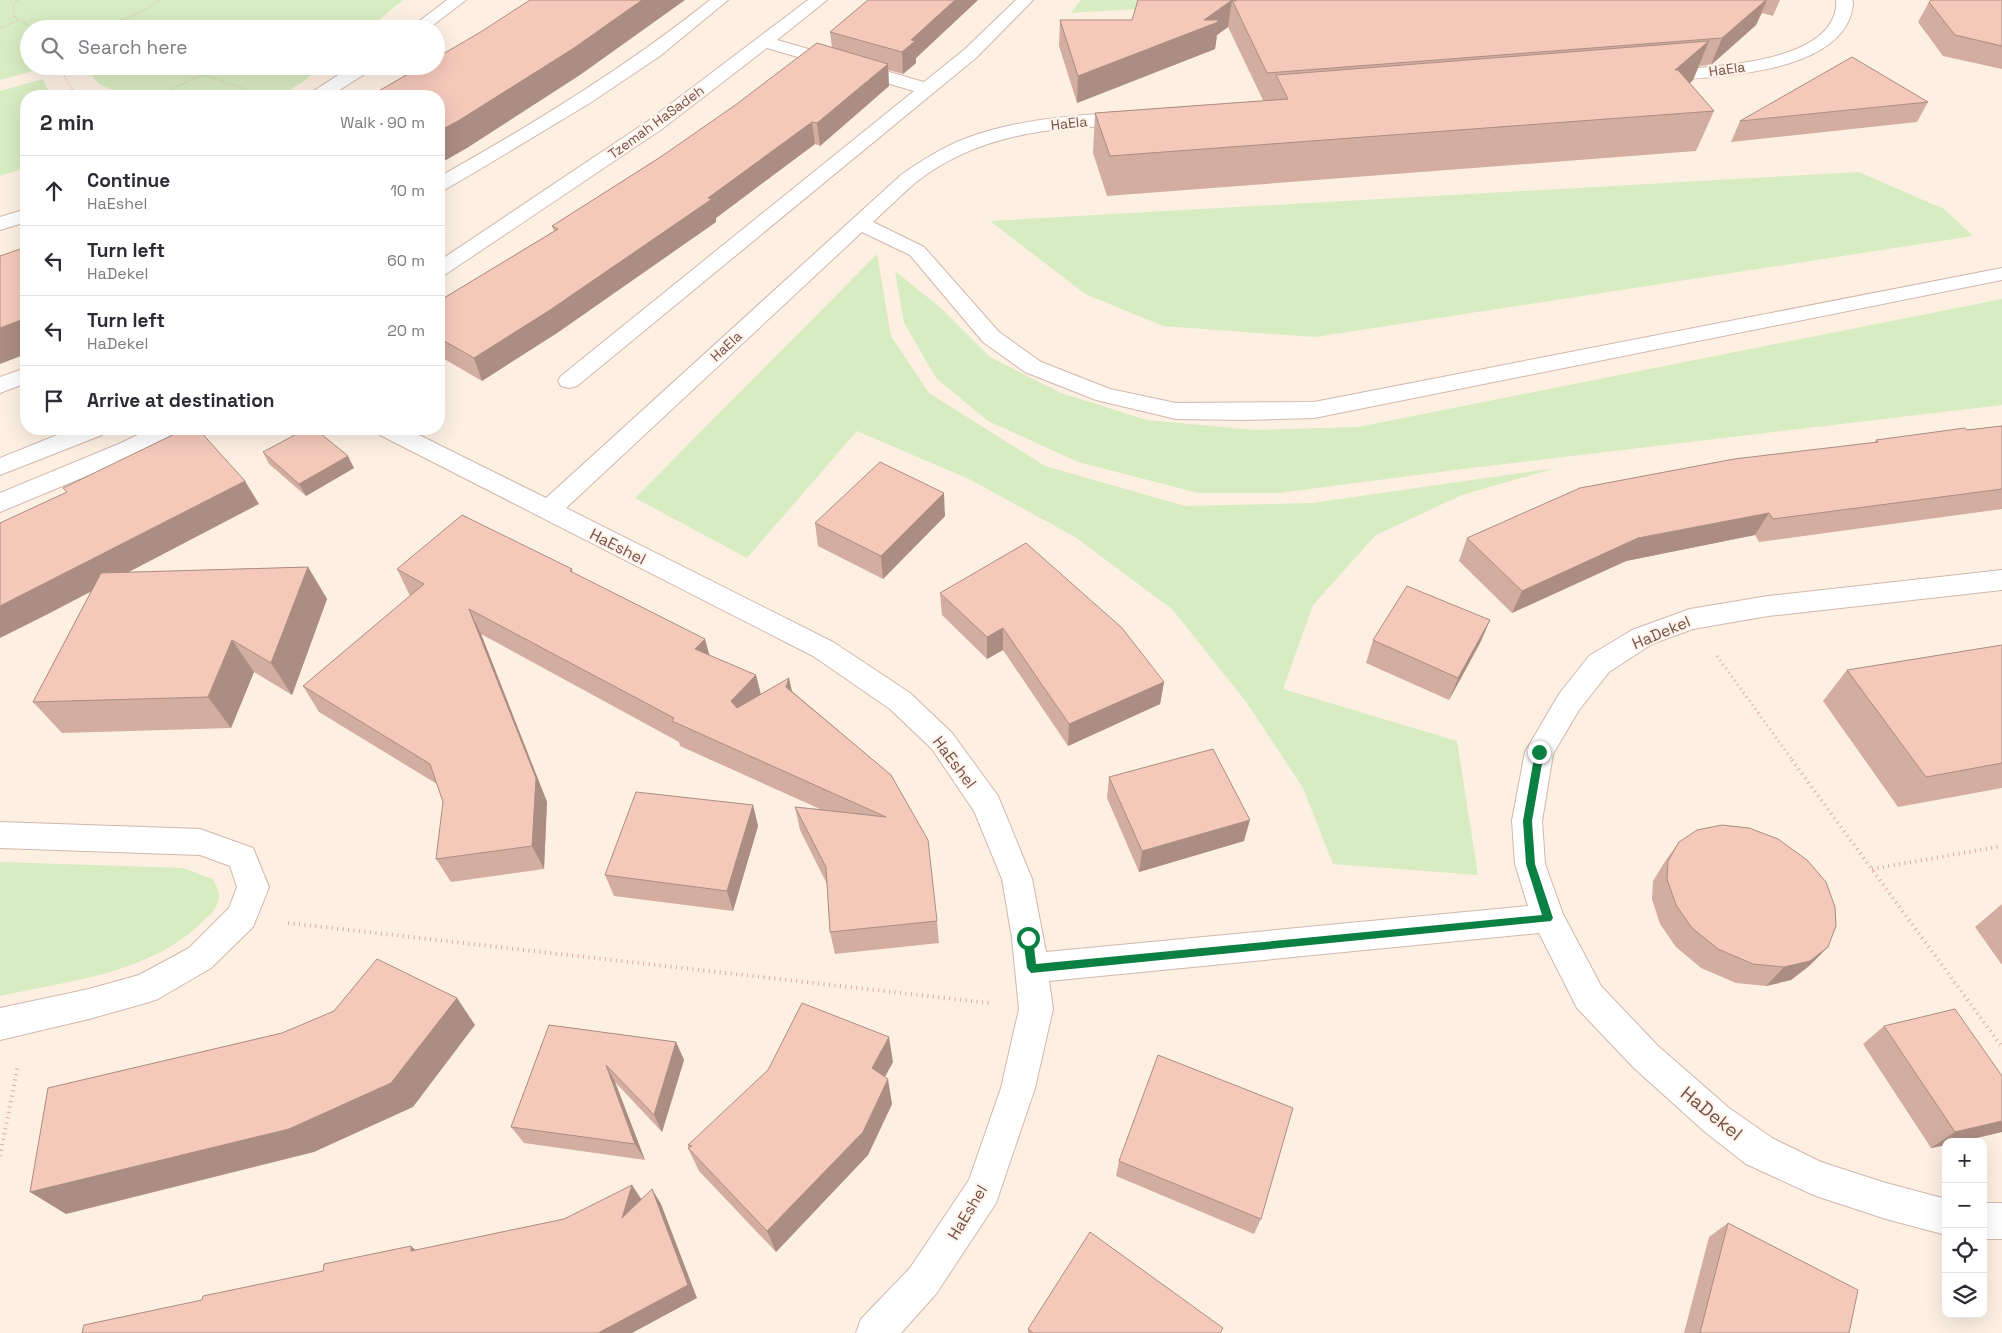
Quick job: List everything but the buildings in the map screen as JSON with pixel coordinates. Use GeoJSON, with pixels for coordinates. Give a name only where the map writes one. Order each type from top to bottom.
{"type":"FeatureCollection","features":[{"type":"Feature","properties":{"kind":"street"},"geometry":{"type":"LineString","coordinates":[[430,20],[458,0]]}},
{"type":"Feature","properties":{"kind":"street"},"geometry":{"type":"LineString","coordinates":[[445,182],[547,122],[611,81],[720,0]]}},
{"type":"Feature","properties":{"kind":"street","name":"Tzemah HaSadeh"},"geometry":{"type":"LineString","coordinates":[[445,266],[655,125],[819,0]]}},
{"type":"Feature","properties":{"kind":"street"},"geometry":{"type":"LineString","coordinates":[[569,382],[971,53],[1025,0]]}},
{"type":"Feature","properties":{"kind":"street","name":"HaEla"},"geometry":{"type":"LineString","coordinates":[[1642,77],[1708,72],[1765,64],[1805,53],[1825,42],[1840,25],[1845,5],[1844,0]]}},
{"type":"Feature","properties":{"kind":"street"},"geometry":{"type":"LineString","coordinates":[[765,42],[927,89]]}},
{"type":"Feature","properties":{"kind":"street"},"geometry":{"type":"LineString","coordinates":[[327,90],[351,75]]}},
{"type":"Feature","properties":{"kind":"street","name":"HaEla"},"geometry":{"type":"LineString","coordinates":[[548,510],[908,179],[938,158],[972,142],[1050,125],[1148,116]]}},
{"type":"Feature","properties":{"kind":"street"},"geometry":{"type":"LineString","coordinates":[[0,224],[20,217]]}},
{"type":"Feature","properties":{"kind":"street"},"geometry":{"type":"LineString","coordinates":[[860,223],[917,251],[991,337],[1033,367],[1104,395],[1176,411],[1314,410],[2002,274]]}},
{"type":"Feature","properties":{"kind":"street","name":"Tzemah HaSadeh"},"geometry":{"type":"LineString","coordinates":[[445,257],[488,237]]}},
{"type":"Feature","properties":{"kind":"street"},"geometry":{"type":"LineString","coordinates":[[0,386],[20,378]]}},
{"type":"Feature","properties":{"kind":"street"},"geometry":{"type":"LineString","coordinates":[[0,467],[79,435]]}},
{"type":"Feature","properties":{"kind":"street"},"geometry":{"type":"LineString","coordinates":[[0,502],[129,449],[158,435]]}},
{"type":"Feature","properties":{"kind":"street","name":"HaEshel"},"geometry":{"type":"LineString","coordinates":[[400,435],[823,649],[907,707],[942,741],[987,805],[1017,879],[1028,938],[1036,1009],[1018,1088],[983,1190],[923,1281],[875,1333]]}},
{"type":"Feature","properties":{"kind":"street","name":"HaDekel"},"geometry":{"type":"LineString","coordinates":[[1942,1216],[1886,1201],[1816,1178],[1760,1151],[1717,1120],[1646,1057],[1589,997],[1548,918],[1530,864],[1527,821],[1539,752],[1569,702],[1599,664],[1642,637],[1690,619],[1768,606],[2002,580]]}},
{"type":"Feature","properties":{"kind":"street"},"geometry":{"type":"LineString","coordinates":[[0,835],[200,842],[242,857],[253,887],[242,917],[200,958],[146,988],[89,1004],[14,1021]]}},
{"type":"Feature","properties":{"kind":"street"},"geometry":{"type":"LineString","coordinates":[[1031,968],[1548,918]]}},
{"type":"Feature","properties":{"kind":"street"},"geometry":{"type":"LineString","coordinates":[[1987,1221],[2002,1221]]}},
{"type":"Feature","properties":{"kind":"path"},"geometry":{"type":"LineString","coordinates":[[16,0],[13,6],[15,17],[20,20]]}},
{"type":"Feature","properties":{"kind":"path"},"geometry":{"type":"LineString","coordinates":[[120,20],[150,8],[160,0]]}},
{"type":"Feature","properties":{"kind":"path"},"geometry":{"type":"LineString","coordinates":[[0,28],[20,20]]}},
{"type":"Feature","properties":{"kind":"path"},"geometry":{"type":"LineString","coordinates":[[63,75],[73,90]]}},
{"type":"Feature","properties":{"kind":"path"},"geometry":{"type":"LineString","coordinates":[[170,90],[200,75]]}},
{"type":"Feature","properties":{"kind":"path"},"geometry":{"type":"LineString","coordinates":[[205,75],[247,90]]}},
{"type":"Feature","properties":{"kind":"path"},"geometry":{"type":"LineString","coordinates":[[1690,619],[2002,1047]]}},
{"type":"Feature","properties":{"kind":"path"},"geometry":{"type":"LineString","coordinates":[[1872,869],[2002,846]]}},
{"type":"Feature","properties":{"kind":"path"},"geometry":{"type":"LineString","coordinates":[[242,917],[1036,1009]]}},
{"type":"Feature","properties":{"kind":"path"},"geometry":{"type":"LineString","coordinates":[[0,1156],[14,1021]]}},
{"type":"Feature","properties":{"kind":"green space"},"geometry":{"type":"Polygon","coordinates":[[[0,0],[403,0],[379,20],[20,20],[20,75],[0,80],[0,0]]]}},
{"type":"Feature","properties":{"kind":"green space"},"geometry":{"type":"Polygon","coordinates":[[[1081,0],[1201,0],[1203,5],[1071,13],[1081,0]]]}},
{"type":"Feature","properties":{"kind":"green space"},"geometry":{"type":"Polygon","coordinates":[[[91,75],[311,75],[290,90],[113,90],[100,85],[91,75]]]}},
{"type":"Feature","properties":{"kind":"green space"},"geometry":{"type":"Polygon","coordinates":[[[43,79],[48,90],[20,90],[20,170],[0,176],[0,91],[43,79]]]}},
{"type":"Feature","properties":{"kind":"green space"},"geometry":{"type":"Polygon","coordinates":[[[1859,172],[1944,209],[1973,236],[1315,337],[1163,326],[1085,294],[990,221],[1859,172]]]}},
{"type":"Feature","properties":{"kind":"green space"},"geometry":{"type":"Polygon","coordinates":[[[877,254],[891,336],[929,393],[1045,466],[1185,506],[1312,503],[1556,468],[1462,495],[1376,535],[1313,605],[1283,689],[1457,741],[1478,875],[1333,864],[1303,788],[1247,703],[1172,609],[1075,537],[971,480],[857,431],[747,558],[635,498],[877,254]]]}},
{"type":"Feature","properties":{"kind":"green space"},"geometry":{"type":"Polygon","coordinates":[[[895,271],[941,308],[990,357],[1061,393],[1147,420],[1254,430],[1358,427],[2002,299],[2002,405],[1463,469],[1279,493],[1198,493],[1078,462],[988,421],[936,378],[904,323],[895,271]]]}},
{"type":"Feature","properties":{"kind":"green space"},"geometry":{"type":"Polygon","coordinates":[[[0,862],[183,868],[213,879],[219,897],[215,909],[206,919],[179,941],[132,965],[79,980],[0,996],[0,862]]]}},
{"type":"Feature","properties":{"kind":"route"},"geometry":{"type":"LineString","coordinates":[[1028,938],[1031,968],[1548,918],[1530,864],[1527,821],[1539,752]]}}]}
